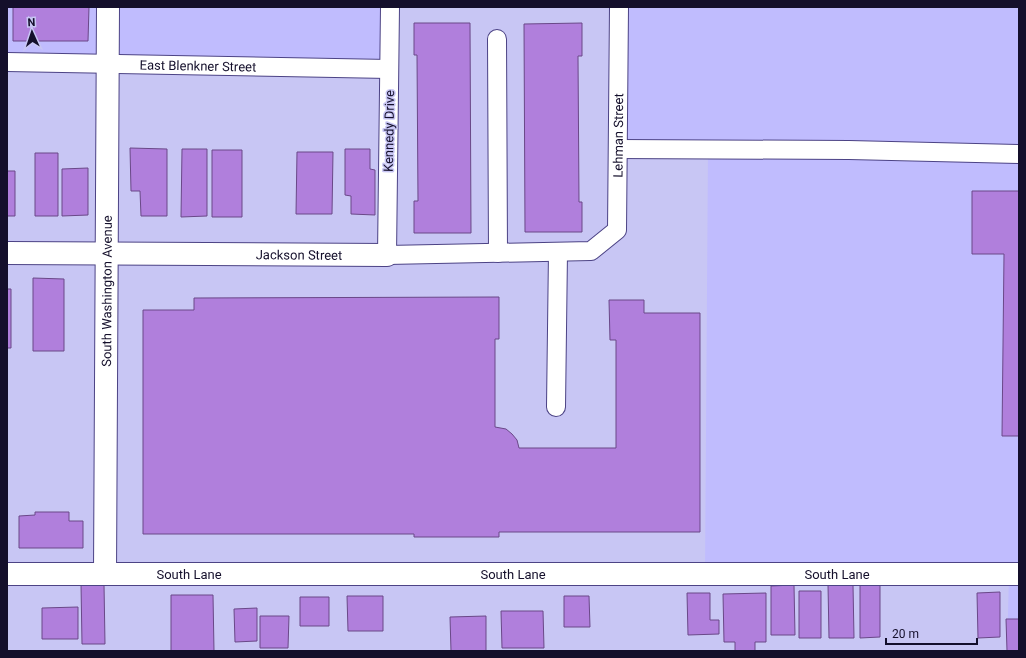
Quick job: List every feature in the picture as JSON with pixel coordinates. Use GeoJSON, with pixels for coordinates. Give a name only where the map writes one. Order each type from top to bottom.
{"type":"FeatureCollection","features":[{"type":"Feature","properties":{"kind":"street","name":"South Washington Avenue"},"geometry":{"type":"LineString","coordinates":[[106,574],[108,7]]}},
{"type":"Feature","properties":{"kind":"street","name":"Jackson Street"},"geometry":{"type":"LineString","coordinates":[[7,253],[388,255]]}},
{"type":"Feature","properties":{"kind":"street","name":"South Lane"},"geometry":{"type":"LineString","coordinates":[[7,574],[1019,574]]}},
{"type":"Feature","properties":{"kind":"lane","name":"Kennedy Drive"},"geometry":{"type":"LineString","coordinates":[[388,255],[390,7]]}},
{"type":"Feature","properties":{"kind":"lane","name":"Lehman Street"},"geometry":{"type":"LineString","coordinates":[[591,251],[617,230],[619,149],[619,7]]}},
{"type":"Feature","properties":{"kind":"lane"},"geometry":{"type":"LineString","coordinates":[[497,39],[498,253]]}},
{"type":"Feature","properties":{"kind":"lane","name":"East Blenkner Street"},"geometry":{"type":"LineString","coordinates":[[7,62],[389,69]]}},
{"type":"Feature","properties":{"kind":"lane"},"geometry":{"type":"LineString","coordinates":[[619,149],[849,150],[1019,154]]}},
{"type":"Feature","properties":{"kind":"lane","name":"Jackson Street"},"geometry":{"type":"LineString","coordinates":[[388,255],[591,251]]}},
{"type":"Feature","properties":{"kind":"lane"},"geometry":{"type":"LineString","coordinates":[[556,407],[558,252]]}},
{"type":"Feature","properties":{"kind":"shaded area"},"geometry":{"type":"Polygon","coordinates":[[[7,7],[393,7],[393,65],[7,67],[7,7]]]}},
{"type":"Feature","properties":{"kind":"shaded area"},"geometry":{"type":"Polygon","coordinates":[[[615,7],[1019,7],[1019,651],[1007,651],[1009,576],[705,575],[708,151],[616,150],[615,7]]]}},
{"type":"Feature","properties":{"kind":"building"},"geometry":{"type":"Polygon","coordinates":[[[13,7],[89,7],[88,41],[13,41],[13,7]]]}},
{"type":"Feature","properties":{"kind":"building"},"geometry":{"type":"Polygon","coordinates":[[[414,23],[470,23],[471,233],[414,233],[414,201],[418,201],[417,55],[414,55],[414,23]]]}},
{"type":"Feature","properties":{"kind":"building"},"geometry":{"type":"Polygon","coordinates":[[[582,23],[582,56],[578,56],[579,202],[582,202],[582,232],[525,232],[524,24],[582,23]]]}},
{"type":"Feature","properties":{"kind":"building"},"geometry":{"type":"Polygon","coordinates":[[[130,148],[167,149],[167,216],[141,216],[140,191],[131,191],[130,148]]]}},
{"type":"Feature","properties":{"kind":"building"},"geometry":{"type":"Polygon","coordinates":[[[182,149],[207,149],[207,216],[181,217],[182,149]]]}},
{"type":"Feature","properties":{"kind":"building"},"geometry":{"type":"Polygon","coordinates":[[[345,149],[370,149],[370,169],[375,170],[375,215],[351,214],[351,196],[345,195],[345,149]]]}},
{"type":"Feature","properties":{"kind":"building"},"geometry":{"type":"Polygon","coordinates":[[[212,150],[242,150],[242,217],[212,217],[212,150]]]}},
{"type":"Feature","properties":{"kind":"building"},"geometry":{"type":"Polygon","coordinates":[[[297,152],[333,152],[332,214],[296,214],[297,152]]]}},
{"type":"Feature","properties":{"kind":"building"},"geometry":{"type":"Polygon","coordinates":[[[35,153],[58,153],[58,216],[35,216],[35,153]]]}},
{"type":"Feature","properties":{"kind":"building"},"geometry":{"type":"Polygon","coordinates":[[[88,168],[88,215],[62,216],[62,169],[88,168]]]}},
{"type":"Feature","properties":{"kind":"building"},"geometry":{"type":"Polygon","coordinates":[[[7,171],[15,171],[15,216],[7,216],[7,171]]]}},
{"type":"Feature","properties":{"kind":"building"},"geometry":{"type":"Polygon","coordinates":[[[972,191],[1019,191],[1019,436],[1002,436],[1004,254],[972,254],[972,191]]]}},
{"type":"Feature","properties":{"kind":"building"},"geometry":{"type":"Polygon","coordinates":[[[33,278],[64,279],[64,351],[33,351],[33,278]]]}},
{"type":"Feature","properties":{"kind":"building"},"geometry":{"type":"Polygon","coordinates":[[[7,289],[11,289],[11,348],[7,348],[7,289]]]}},
{"type":"Feature","properties":{"kind":"building"},"geometry":{"type":"Polygon","coordinates":[[[499,297],[499,339],[495,339],[495,427],[506,429],[512,434],[517,440],[519,448],[616,448],[616,340],[610,340],[609,300],[644,300],[644,313],[700,313],[700,532],[499,532],[499,537],[414,537],[414,534],[143,534],[143,310],[194,310],[194,298],[499,297]]]}},
{"type":"Feature","properties":{"kind":"building"},"geometry":{"type":"Polygon","coordinates":[[[35,512],[69,512],[69,521],[83,521],[83,548],[19,548],[19,516],[35,515],[35,512]]]}},
{"type":"Feature","properties":{"kind":"building"},"geometry":{"type":"Polygon","coordinates":[[[81,584],[104,584],[105,644],[82,644],[81,584]]]}},
{"type":"Feature","properties":{"kind":"building"},"geometry":{"type":"Polygon","coordinates":[[[860,584],[880,584],[880,637],[860,638],[860,584]]]}},
{"type":"Feature","properties":{"kind":"building"},"geometry":{"type":"Polygon","coordinates":[[[794,585],[795,635],[771,635],[771,586],[794,585]]]}},
{"type":"Feature","properties":{"kind":"building"},"geometry":{"type":"Polygon","coordinates":[[[828,585],[853,585],[854,638],[829,638],[828,585]]]}},
{"type":"Feature","properties":{"kind":"building"},"geometry":{"type":"Polygon","coordinates":[[[799,591],[821,591],[821,638],[799,638],[799,591]]]}},
{"type":"Feature","properties":{"kind":"building"},"geometry":{"type":"Polygon","coordinates":[[[1000,592],[1000,637],[978,638],[977,593],[1000,592]]]}},
{"type":"Feature","properties":{"kind":"building"},"geometry":{"type":"Polygon","coordinates":[[[687,593],[710,593],[710,620],[719,620],[719,634],[688,635],[687,593]]]}},
{"type":"Feature","properties":{"kind":"building"},"geometry":{"type":"Polygon","coordinates":[[[766,593],[766,642],[755,642],[755,651],[735,651],[735,642],[724,642],[723,594],[766,593]]]}},
{"type":"Feature","properties":{"kind":"building"},"geometry":{"type":"Polygon","coordinates":[[[171,595],[213,595],[214,651],[171,651],[171,595]]]}},
{"type":"Feature","properties":{"kind":"building"},"geometry":{"type":"Polygon","coordinates":[[[347,596],[383,596],[383,631],[348,631],[347,596]]]}},
{"type":"Feature","properties":{"kind":"building"},"geometry":{"type":"Polygon","coordinates":[[[564,596],[589,596],[590,627],[564,627],[564,596]]]}},
{"type":"Feature","properties":{"kind":"building"},"geometry":{"type":"Polygon","coordinates":[[[300,597],[329,597],[329,626],[300,626],[300,597]]]}},
{"type":"Feature","properties":{"kind":"building"},"geometry":{"type":"Polygon","coordinates":[[[78,607],[78,639],[42,639],[42,608],[78,607]]]}},
{"type":"Feature","properties":{"kind":"building"},"geometry":{"type":"Polygon","coordinates":[[[257,608],[257,641],[235,642],[234,609],[257,608]]]}},
{"type":"Feature","properties":{"kind":"building"},"geometry":{"type":"Polygon","coordinates":[[[501,611],[543,611],[544,648],[502,648],[501,611]]]}},
{"type":"Feature","properties":{"kind":"building"},"geometry":{"type":"Polygon","coordinates":[[[260,616],[289,616],[288,648],[260,648],[260,616]]]}},
{"type":"Feature","properties":{"kind":"building"},"geometry":{"type":"Polygon","coordinates":[[[486,616],[486,651],[451,651],[450,617],[486,616]]]}},
{"type":"Feature","properties":{"kind":"building"},"geometry":{"type":"Polygon","coordinates":[[[1006,619],[1019,619],[1019,651],[1007,651],[1006,619]]]}}]}
